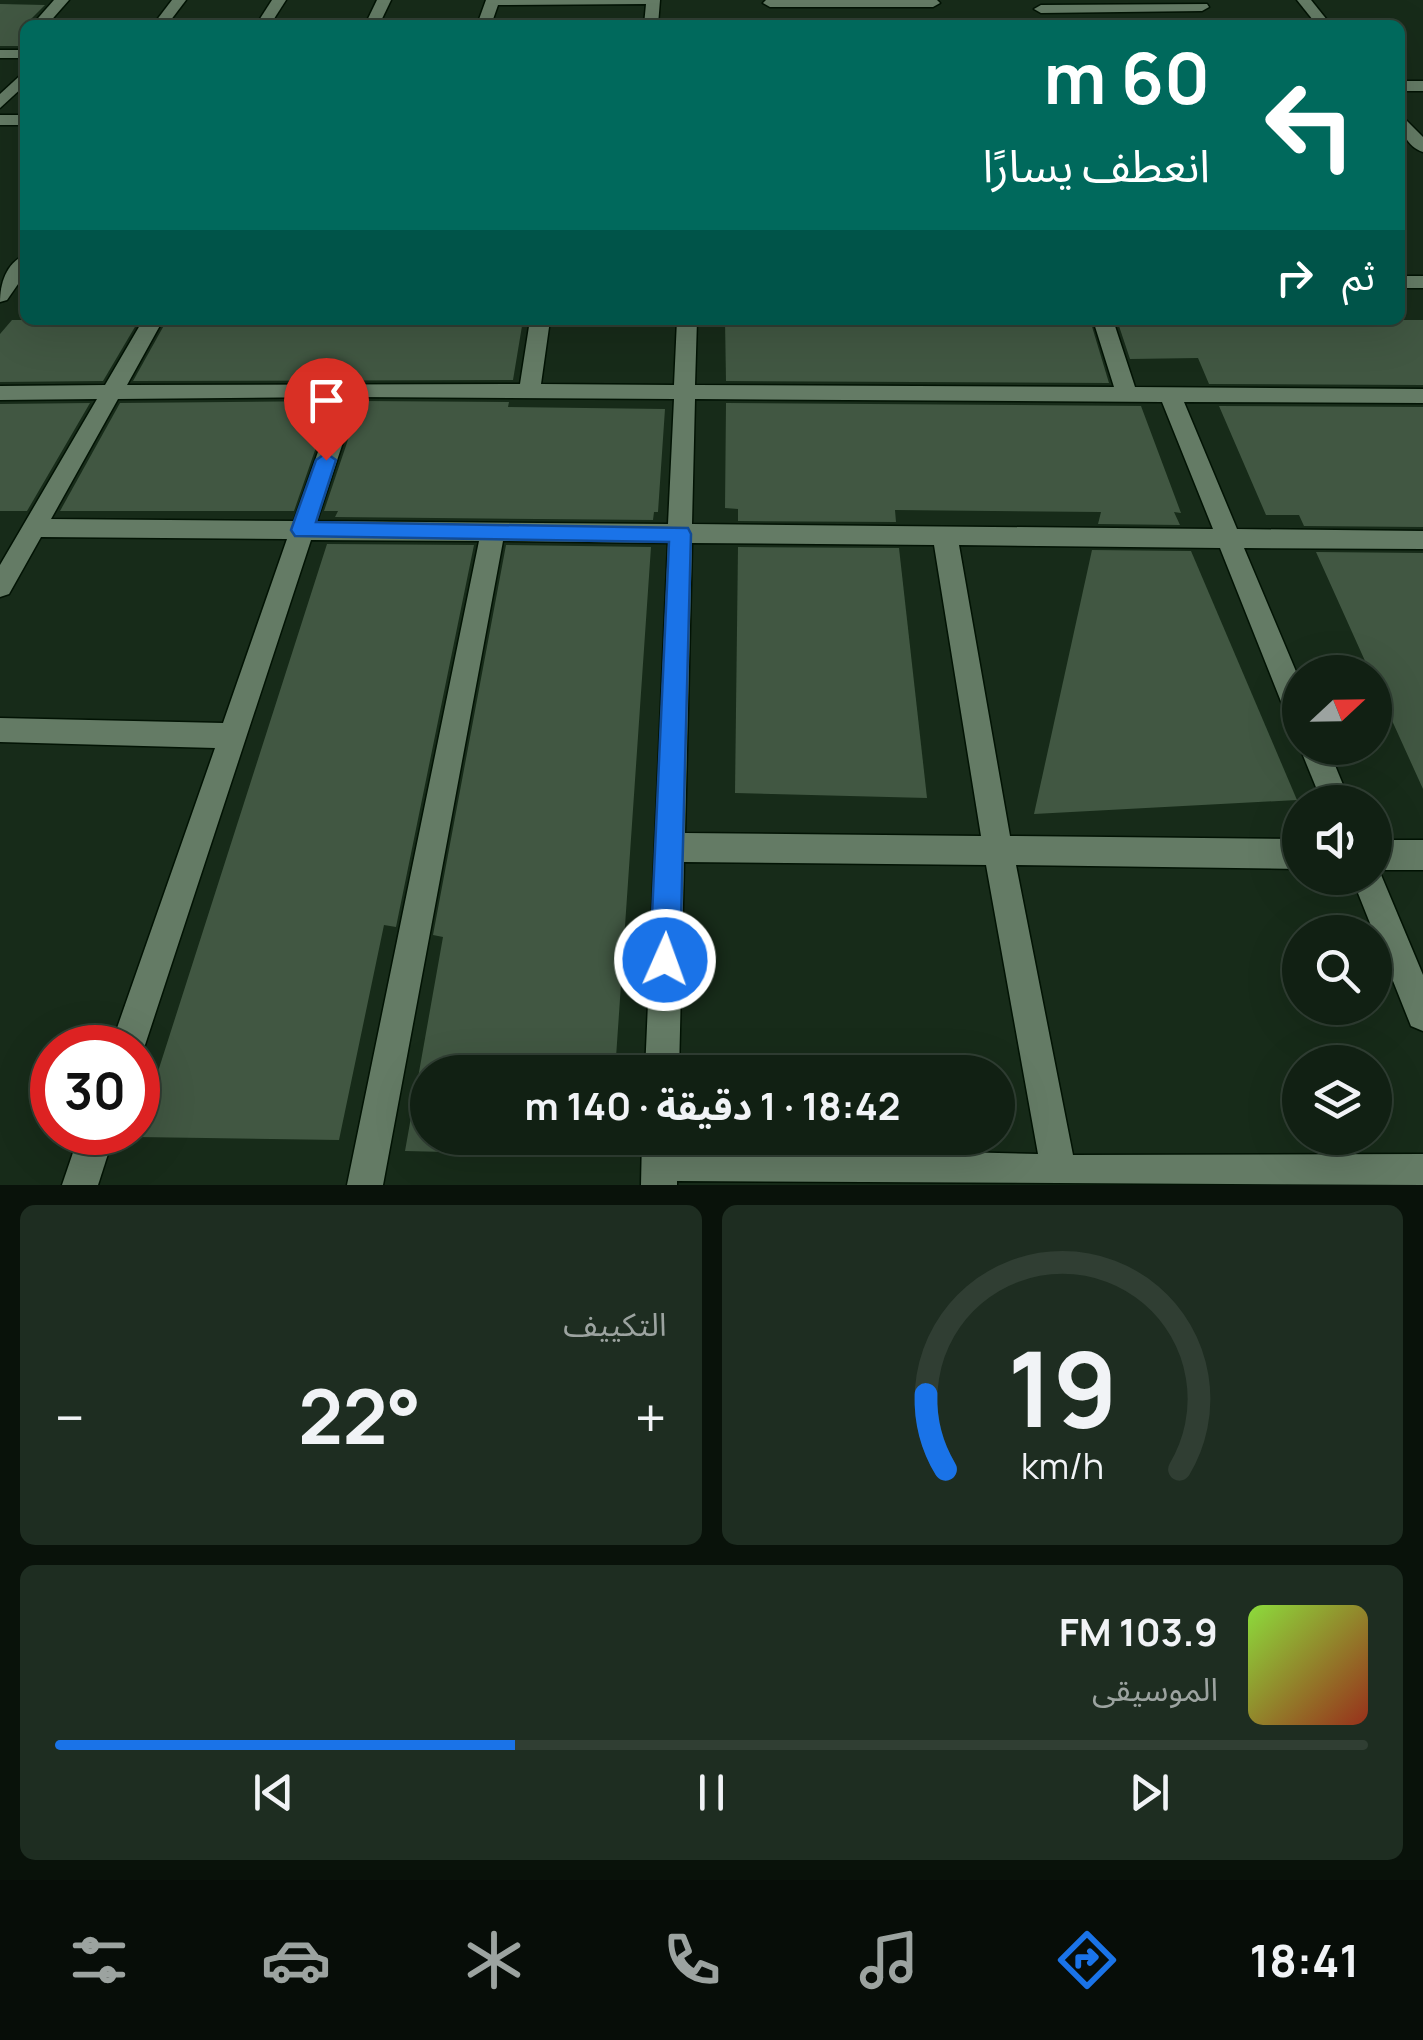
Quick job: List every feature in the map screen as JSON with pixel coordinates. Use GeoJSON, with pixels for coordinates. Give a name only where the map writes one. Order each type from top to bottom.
{"type":"FeatureCollection","features":[{"type":"Feature","properties":{"kind":"street"},"geometry":{"type":"LineString","coordinates":[[44,20],[62,0]]}},
{"type":"Feature","properties":{"kind":"street"},"geometry":{"type":"LineString","coordinates":[[493,1],[653,0]]}},
{"type":"Feature","properties":{"kind":"street"},"geometry":{"type":"LineString","coordinates":[[1304,0],[1320,20]]}},
{"type":"Feature","properties":{"kind":"street"},"geometry":{"type":"LineString","coordinates":[[770,1],[933,6]]}},
{"type":"Feature","properties":{"kind":"street"},"geometry":{"type":"LineString","coordinates":[[1039,4],[1203,8]]}},
{"type":"Feature","properties":{"kind":"street"},"geometry":{"type":"LineString","coordinates":[[0,103],[20,81]]}},
{"type":"Feature","properties":{"kind":"street"},"geometry":{"type":"LineString","coordinates":[[1405,125],[1423,147]]}},
{"type":"Feature","properties":{"kind":"street"},"geometry":{"type":"LineString","coordinates":[[0,296],[12,279]]}},
{"type":"Feature","properties":{"kind":"street"},"geometry":{"type":"LineString","coordinates":[[0,588],[149,325]]}},
{"type":"Feature","properties":{"kind":"street"},"geometry":{"type":"LineString","coordinates":[[529,391],[539,325]]}},
{"type":"Feature","properties":{"kind":"street"},"geometry":{"type":"LineString","coordinates":[[662,1055],[687,325]]}},
{"type":"Feature","properties":{"kind":"street"},"geometry":{"type":"LineString","coordinates":[[1105,325],[1127,394]]}},
{"type":"Feature","properties":{"kind":"street"},"geometry":{"type":"LineString","coordinates":[[135,1025],[350,390]]}},
{"type":"Feature","properties":{"kind":"street"},"geometry":{"type":"LineString","coordinates":[[0,393],[350,390],[1423,396]]}},
{"type":"Feature","properties":{"kind":"street"},"geometry":{"type":"LineString","coordinates":[[1170,395],[1282,670]]}},
{"type":"Feature","properties":{"kind":"street"},"geometry":{"type":"LineString","coordinates":[[34,528],[1423,540]]}},
{"type":"Feature","properties":{"kind":"street"},"geometry":{"type":"LineString","coordinates":[[365,1185],[493,532]]}},
{"type":"Feature","properties":{"kind":"street"},"geometry":{"type":"LineString","coordinates":[[945,536],[998,851],[1059,1173]]}},
{"type":"Feature","properties":{"kind":"street"},"geometry":{"type":"LineString","coordinates":[[0,730],[232,736]]}},
{"type":"Feature","properties":{"kind":"street"},"geometry":{"type":"LineString","coordinates":[[668,846],[1282,854]]}},
{"type":"Feature","properties":{"kind":"street"},"geometry":{"type":"LineString","coordinates":[[1392,855],[1423,856]]}},
{"type":"Feature","properties":{"kind":"street"},"geometry":{"type":"LineString","coordinates":[[1374,895],[1423,1014]]}},
{"type":"Feature","properties":{"kind":"street"},"geometry":{"type":"LineString","coordinates":[[80,1185],[90,1155]]}},
{"type":"Feature","properties":{"kind":"street"},"geometry":{"type":"LineString","coordinates":[[660,1162],[1059,1173],[1423,1172]]}},
{"type":"Feature","properties":{"kind":"building"},"geometry":{"type":"Polygon","coordinates":[[[0,4],[45,5],[30,20],[20,20],[20,46],[0,46],[0,4]]]}},
{"type":"Feature","properties":{"kind":"building"},"geometry":{"type":"Polygon","coordinates":[[[12,320],[20,320],[20,325],[136,325],[103,381],[0,382],[0,334],[12,320]]]}},
{"type":"Feature","properties":{"kind":"building"},"geometry":{"type":"Polygon","coordinates":[[[1405,320],[1423,320],[1423,385],[1209,384],[1198,358],[1130,359],[1119,325],[1405,325],[1405,320]]]}},
{"type":"Feature","properties":{"kind":"building"},"geometry":{"type":"Polygon","coordinates":[[[164,325],[522,325],[513,380],[133,381],[164,325]]]}},
{"type":"Feature","properties":{"kind":"building"},"geometry":{"type":"Polygon","coordinates":[[[725,325],[1092,325],[1109,383],[726,381],[725,325]]]}},
{"type":"Feature","properties":{"kind":"building"},"geometry":{"type":"Polygon","coordinates":[[[332,401],[294,511],[60,511],[120,403],[332,401]]]}},
{"type":"Feature","properties":{"kind":"building"},"geometry":{"type":"Polygon","coordinates":[[[361,401],[665,409],[658,512],[654,512],[653,520],[335,517],[338,511],[324,511],[361,401]]]}},
{"type":"Feature","properties":{"kind":"building"},"geometry":{"type":"Polygon","coordinates":[[[90,403],[27,511],[0,511],[0,404],[90,403]]]}},
{"type":"Feature","properties":{"kind":"building"},"geometry":{"type":"Polygon","coordinates":[[[726,403],[1141,406],[1181,513],[1174,512],[1180,525],[1098,524],[1101,512],[895,510],[896,522],[738,521],[738,509],[725,508],[726,403]]]}},
{"type":"Feature","properties":{"kind":"building"},"geometry":{"type":"Polygon","coordinates":[[[1219,406],[1423,407],[1423,527],[1304,526],[1299,515],[1266,515],[1219,406]]]}},
{"type":"Feature","properties":{"kind":"building"},"geometry":{"type":"Polygon","coordinates":[[[327,544],[474,545],[396,927],[384,925],[339,1140],[160,1137],[160,1065],[327,544]]]}},
{"type":"Feature","properties":{"kind":"building"},"geometry":{"type":"Polygon","coordinates":[[[506,545],[651,547],[616,1055],[422,1055],[443,937],[433,935],[506,545]]]}},
{"type":"Feature","properties":{"kind":"building"},"geometry":{"type":"Polygon","coordinates":[[[738,547],[899,548],[927,798],[735,793],[738,547]]]}},
{"type":"Feature","properties":{"kind":"building"},"geometry":{"type":"Polygon","coordinates":[[[1092,550],[1191,551],[1291,785],[1282,785],[1282,801],[1034,814],[1092,550]]]}},
{"type":"Feature","properties":{"kind":"building"},"geometry":{"type":"Polygon","coordinates":[[[1316,552],[1423,553],[1423,789],[1392,721],[1392,655],[1362,655],[1316,552]]]}},
{"type":"Feature","properties":{"kind":"building"},"geometry":{"type":"Polygon","coordinates":[[[410,1123],[410,1151],[405,1151],[410,1123]]]}},
{"type":"Feature","properties":{"kind":"route"},"geometry":{"type":"LineString","coordinates":[[326,460],[302,530],[680,534],[665,960]]}}]}
